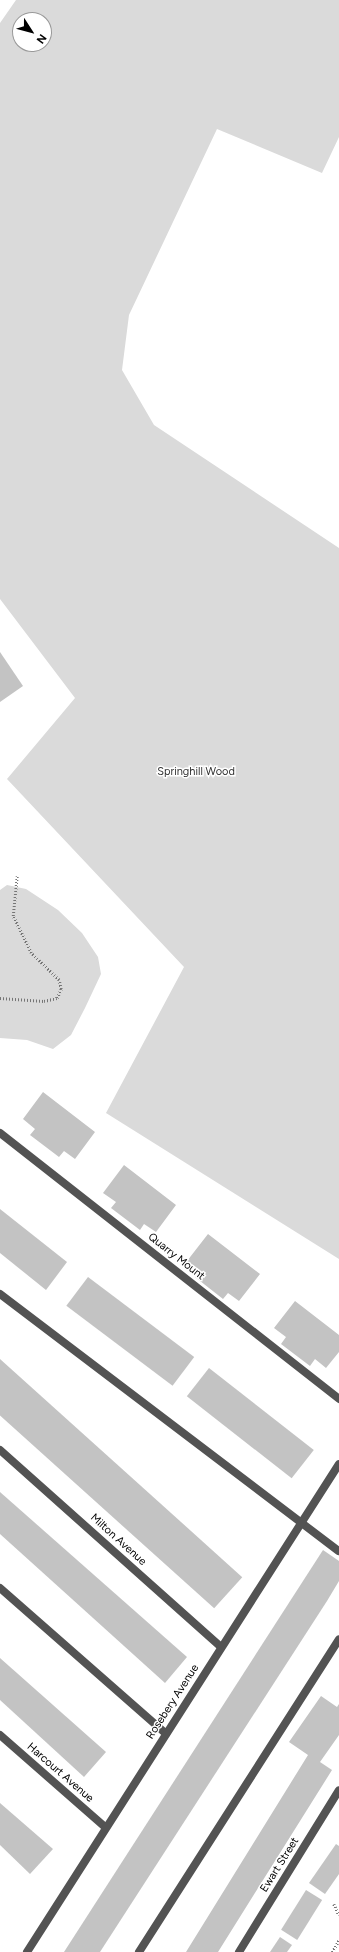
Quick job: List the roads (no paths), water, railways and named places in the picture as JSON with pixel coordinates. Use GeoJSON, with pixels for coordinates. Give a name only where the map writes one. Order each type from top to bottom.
{"type":"FeatureCollection","features":[{"type":"Feature","properties":{"kind":"street","name":"Quarry Mount"},"geometry":{"type":"LineString","coordinates":[[0,1134],[339,1399]]}},
{"type":"Feature","properties":{"kind":"street"},"geometry":{"type":"LineString","coordinates":[[0,1294],[339,1551]]}},
{"type":"Feature","properties":{"kind":"street","name":"Milton Avenue"},"geometry":{"type":"LineString","coordinates":[[0,1450],[221,1647]]}},
{"type":"Feature","properties":{"kind":"street","name":"Rosebery Avenue"},"geometry":{"type":"LineString","coordinates":[[27,1952],[105,1827],[339,1464]]}},
{"type":"Feature","properties":{"kind":"street"},"geometry":{"type":"LineString","coordinates":[[0,1588],[166,1734]]}},
{"type":"Feature","properties":{"kind":"street"},"geometry":{"type":"LineString","coordinates":[[139,1952],[339,1639]]}},
{"type":"Feature","properties":{"kind":"street","name":"Harcourt Avenue"},"geometry":{"type":"LineString","coordinates":[[0,1735],[105,1827]]}},
{"type":"Feature","properties":{"kind":"street","name":"Ewart Street"},"geometry":{"type":"LineString","coordinates":[[239,1952],[339,1790]]}},
{"type":"Feature","properties":{"kind":"park label","name":"Springhill Wood"},"geometry":{"type":"Point","coordinates":[196,772]}}]}
